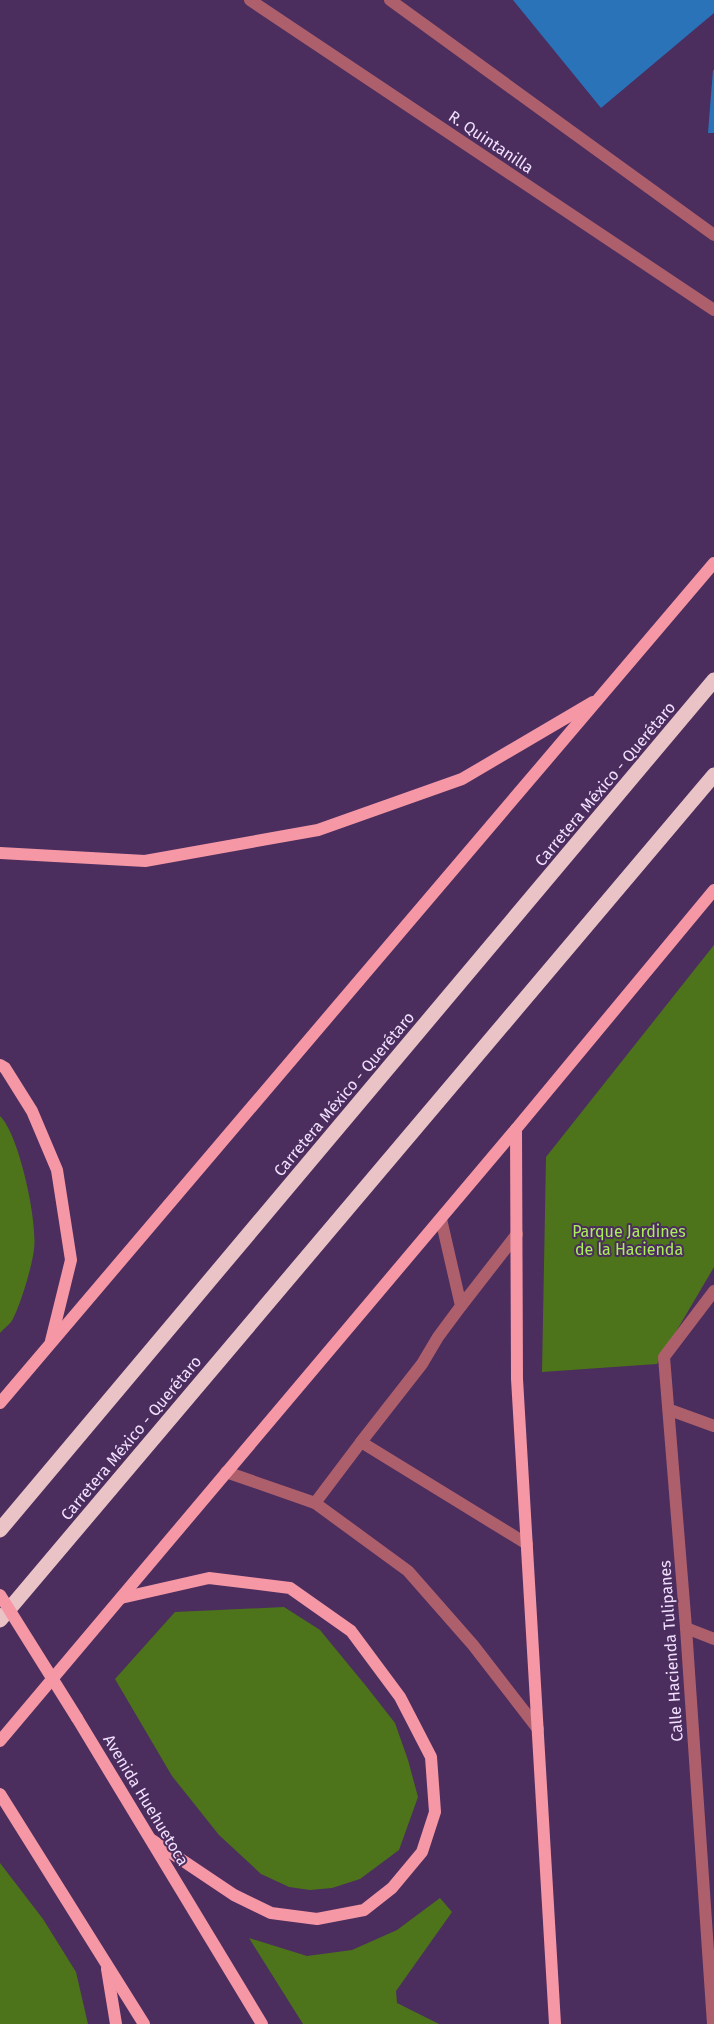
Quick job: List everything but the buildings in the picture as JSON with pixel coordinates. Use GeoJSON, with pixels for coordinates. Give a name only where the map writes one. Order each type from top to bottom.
{"type":"FeatureCollection","features":[{"type":"Feature","properties":{"kind":"highway","name":"Carretera México - Querétaro"},"geometry":{"type":"LineString","coordinates":[[0,1530],[714,680]]}},
{"type":"Feature","properties":{"kind":"highway","name":"Carretera México - Querétaro"},"geometry":{"type":"LineString","coordinates":[[0,1620],[714,775]]}},
{"type":"Feature","properties":{"kind":"main road"},"geometry":{"type":"LineString","coordinates":[[0,1402],[714,563]]}},
{"type":"Feature","properties":{"kind":"main road"},"geometry":{"type":"LineString","coordinates":[[0,853],[145,861],[318,830],[462,779],[601,697]]}},
{"type":"Feature","properties":{"kind":"main road"},"geometry":{"type":"LineString","coordinates":[[0,1741],[441,1219],[714,890]]}},
{"type":"Feature","properties":{"kind":"main road"},"geometry":{"type":"LineString","coordinates":[[0,1065],[5,1068],[32,1111],[57,1170],[71,1260],[50,1345]]}},
{"type":"Feature","properties":{"kind":"main road"},"geometry":{"type":"LineString","coordinates":[[516,1129],[517,1379],[555,2024]]}},
{"type":"Feature","properties":{"kind":"main road"},"geometry":{"type":"LineString","coordinates":[[121,1598],[209,1578],[290,1588],[351,1631],[400,1697],[431,1757],[435,1812],[422,1852],[392,1888],[364,1910],[317,1919],[271,1913],[234,1895],[152,1840]]}},
{"type":"Feature","properties":{"kind":"main road","name":"Avenida Huehuetoca"},"geometry":{"type":"LineString","coordinates":[[0,1594],[152,1840],[262,2024]]}},
{"type":"Feature","properties":{"kind":"main road"},"geometry":{"type":"LineString","coordinates":[[3,1799],[144,2024]]}},
{"type":"Feature","properties":{"kind":"main road"},"geometry":{"type":"LineString","coordinates":[[106,1961],[116,2024]]}},
{"type":"Feature","properties":{"kind":"street","name":"R. Quintanilla"},"geometry":{"type":"LineString","coordinates":[[250,0],[714,310]]}},
{"type":"Feature","properties":{"kind":"street"},"geometry":{"type":"LineString","coordinates":[[390,0],[714,235]]}},
{"type":"Feature","properties":{"kind":"street"},"geometry":{"type":"LineString","coordinates":[[441,1219],[461,1306]]}},
{"type":"Feature","properties":{"kind":"street"},"geometry":{"type":"LineString","coordinates":[[315,1503],[422,1364],[438,1337],[517,1234]]}},
{"type":"Feature","properties":{"kind":"street","name":"Calle Hacienda Tulipanes"},"geometry":{"type":"LineString","coordinates":[[713,2024],[708,1869],[664,1357],[714,1292]]}},
{"type":"Feature","properties":{"kind":"street"},"geometry":{"type":"LineString","coordinates":[[670,1410],[714,1426]]}},
{"type":"Feature","properties":{"kind":"street"},"geometry":{"type":"LineString","coordinates":[[361,1442],[526,1544]]}},
{"type":"Feature","properties":{"kind":"street"},"geometry":{"type":"LineString","coordinates":[[226,1472],[315,1503],[408,1571],[473,1645],[538,1729]]}},
{"type":"Feature","properties":{"kind":"street"},"geometry":{"type":"LineString","coordinates":[[686,1628],[714,1639]]}},
{"type":"Feature","properties":{"kind":"green space","name":"Parque Jardines de la Hacienda"},"geometry":{"type":"Polygon","coordinates":[[[714,945],[714,1267],[657,1364],[542,1372],[546,1157],[714,945]]]}},
{"type":"Feature","properties":{"kind":"green space"},"geometry":{"type":"Polygon","coordinates":[[[0,1116],[14,1141],[26,1179],[33,1219],[34,1249],[22,1298],[11,1322],[0,1333],[0,1116]]]}},
{"type":"Feature","properties":{"kind":"green space"},"geometry":{"type":"Polygon","coordinates":[[[284,1607],[320,1630],[395,1723],[418,1797],[399,1850],[360,1879],[332,1888],[310,1890],[289,1887],[261,1874],[219,1835],[172,1776],[115,1679],[175,1612],[284,1607]]]}},
{"type":"Feature","properties":{"kind":"green space"},"geometry":{"type":"Polygon","coordinates":[[[0,1863],[43,1919],[76,1972],[88,2024],[0,2024],[0,1863]]]}},
{"type":"Feature","properties":{"kind":"green space"},"geometry":{"type":"Polygon","coordinates":[[[440,1898],[452,1912],[396,1991],[397,2003],[439,2024],[303,2024],[249,1938],[307,1956],[352,1950],[397,1930],[440,1898]]]}}]}
